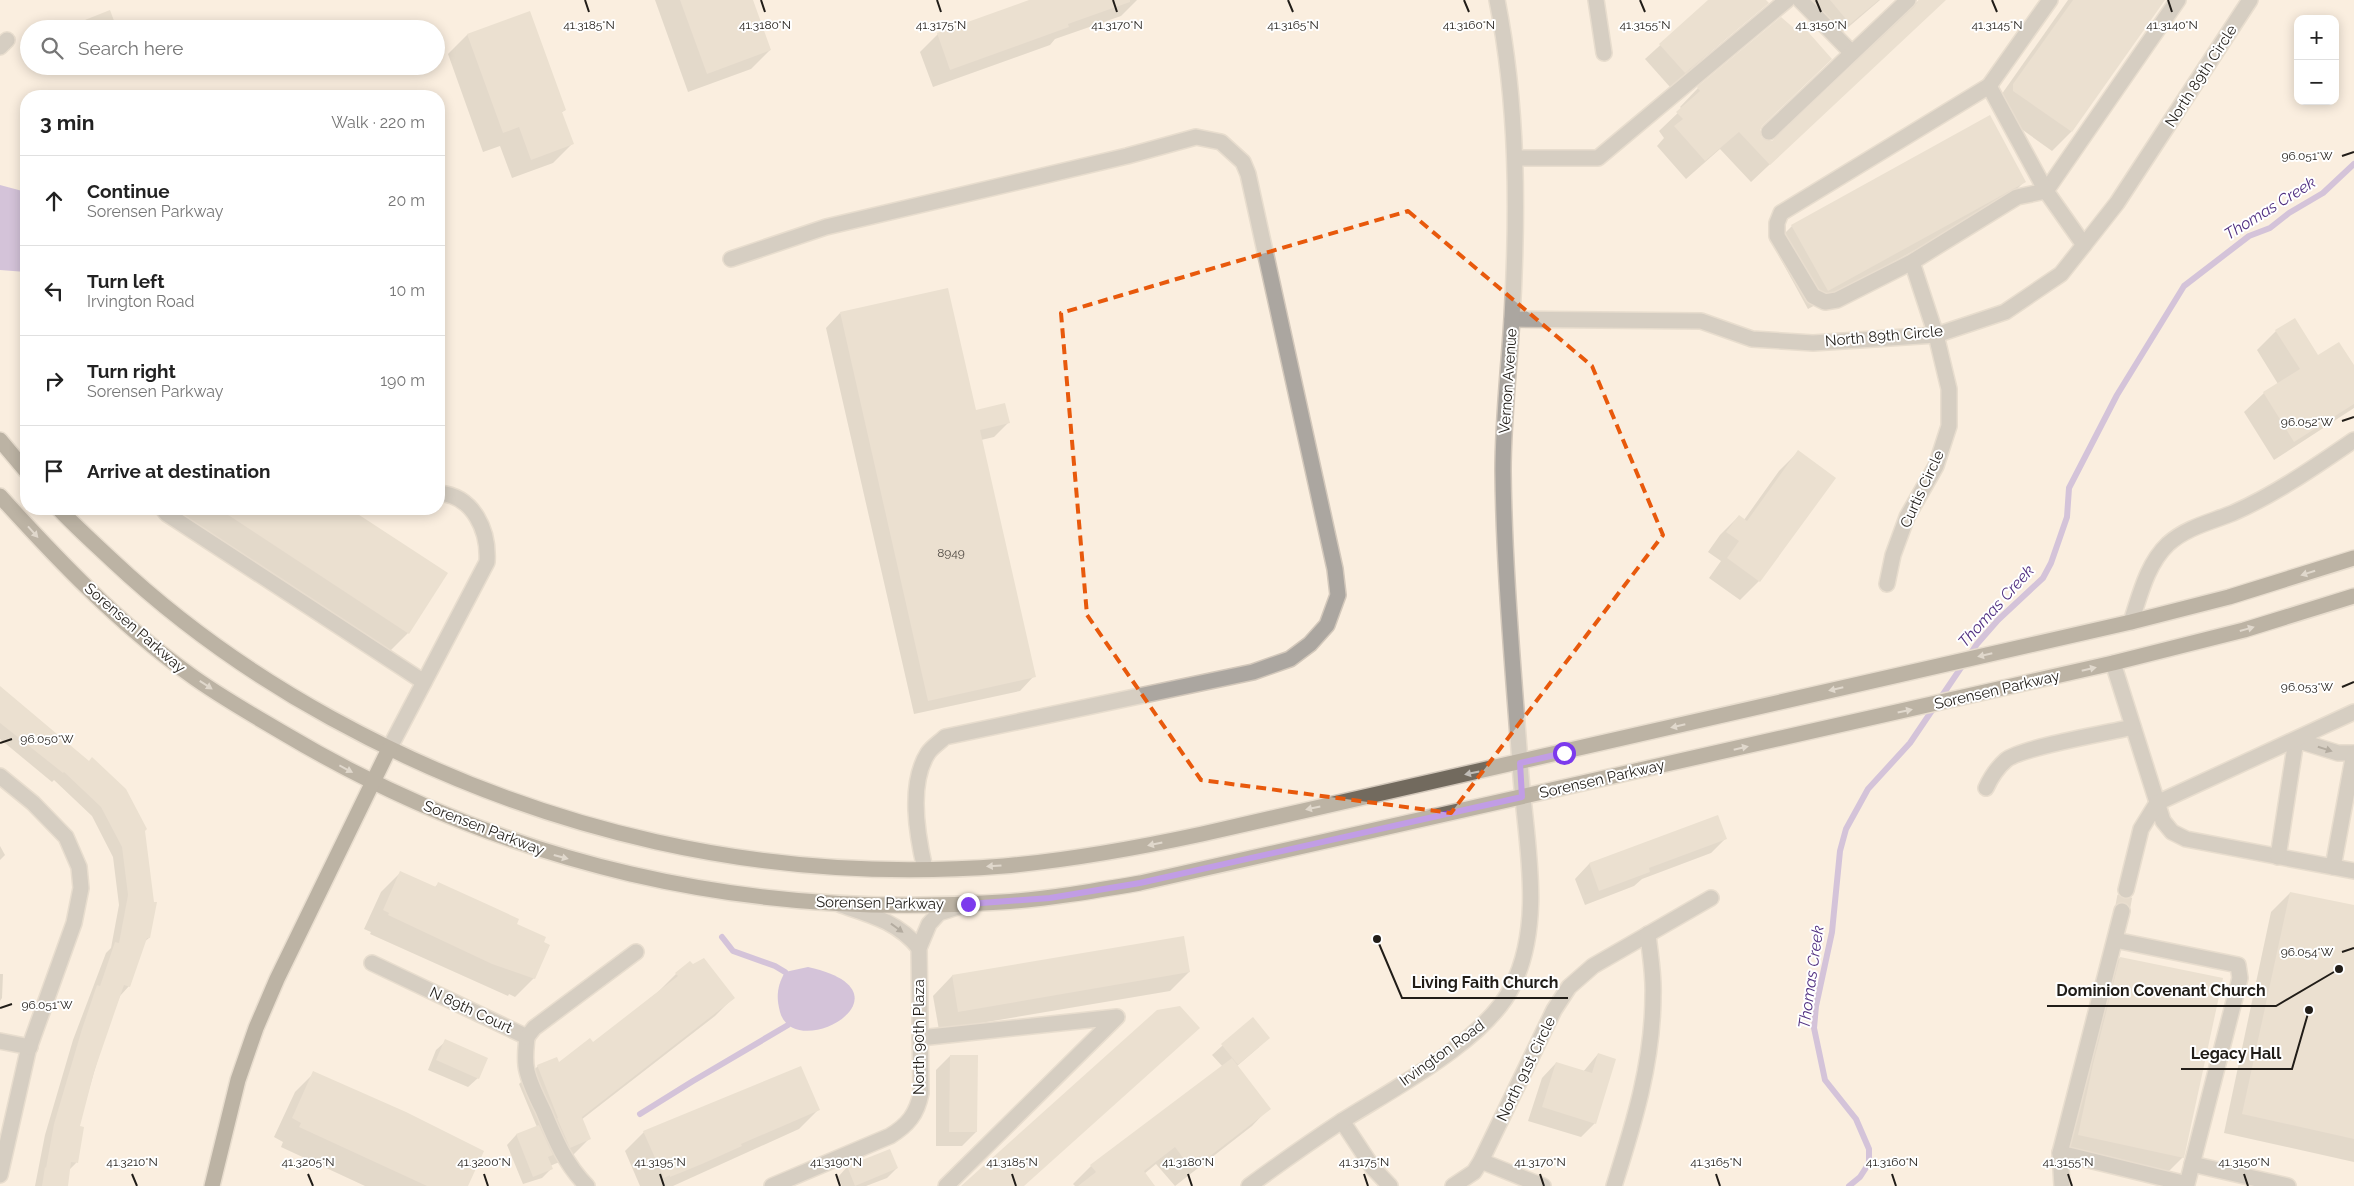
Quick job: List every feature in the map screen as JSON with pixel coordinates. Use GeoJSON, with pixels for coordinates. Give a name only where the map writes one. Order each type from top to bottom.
{"type":"FeatureCollection","features":[{"type":"Feature","properties":{"kind":"main road"},"geometry":{"type":"LineString","coordinates":[[0,440],[20,464]]}},
{"type":"Feature","properties":{"kind":"main road","name":"Sorensen Parkway"},"geometry":{"type":"LineString","coordinates":[[0,496],[47,548],[91,591],[148,642],[190,675],[320,755],[373,783],[495,835],[553,855],[596,866],[736,894],[838,904],[968,904],[1050,898],[1140,883],[2113,664],[2244,630],[2354,596]]}},
{"type":"Feature","properties":{"kind":"main road"},"geometry":{"type":"LineString","coordinates":[[66,515],[156,601],[197,633],[300,701],[389,749],[452,777],[522,804],[604,831],[693,850],[788,864],[925,869],[1006,866],[1147,846],[1520,763],[2132,622],[2229,597],[2354,558]]}},
{"type":"Feature","properties":{"kind":"main road"},"geometry":{"type":"LineString","coordinates":[[212,1186],[238,1080],[256,1028],[277,979],[389,749]]}},
{"type":"Feature","properties":{"kind":"street","name":"Vernon Avenue"},"geometry":{"type":"LineString","coordinates":[[1497,0],[1511,84],[1516,158],[1512,318],[1505,399],[1503,472],[1520,763]]}},
{"type":"Feature","properties":{"kind":"street"},"geometry":{"type":"LineString","coordinates":[[1596,0],[1604,53]]}},
{"type":"Feature","properties":{"kind":"street"},"geometry":{"type":"LineString","coordinates":[[1516,158],[1598,158],[1787,0]]}},
{"type":"Feature","properties":{"kind":"street"},"geometry":{"type":"LineString","coordinates":[[1800,0],[1852,53]]}},
{"type":"Feature","properties":{"kind":"street"},"geometry":{"type":"LineString","coordinates":[[1769,132],[1908,0]]}},
{"type":"Feature","properties":{"kind":"street"},"geometry":{"type":"LineString","coordinates":[[2050,0],[1989,86],[1781,212],[1776,223],[1777,236],[1813,296],[1825,302],[1837,300],[1912,262],[2017,197],[2046,191],[2178,0]]}},
{"type":"Feature","properties":{"kind":"street","name":"North 89th Circle"},"geometry":{"type":"LineString","coordinates":[[1512,318],[1700,321],[1752,339],[1813,343],[1936,335],[2006,312],[2061,274],[2117,203],[2250,0]]}},
{"type":"Feature","properties":{"kind":"street"},"geometry":{"type":"LineString","coordinates":[[1989,86],[2046,191],[2084,245]]}},
{"type":"Feature","properties":{"kind":"street"},"geometry":{"type":"LineString","coordinates":[[731,260],[826,227],[1127,156],[1196,137],[1221,142],[1243,162],[1248,174],[1335,569],[1338,594],[1327,625],[1310,644],[1290,659],[1253,672],[956,733],[945,737],[929,751],[922,765],[916,800],[919,845],[925,869]]}},
{"type":"Feature","properties":{"kind":"street","name":"Curtis Circle"},"geometry":{"type":"LineString","coordinates":[[1887,584],[1893,555],[1908,517],[1936,466],[1949,426],[1949,389],[1936,335],[1912,262]]}},
{"type":"Feature","properties":{"kind":"street"},"geometry":{"type":"LineString","coordinates":[[2132,622],[2145,577],[2168,544],[2190,528],[2234,512],[2310,470],[2354,440]]}},
{"type":"Feature","properties":{"kind":"street"},"geometry":{"type":"LineString","coordinates":[[389,749],[487,562],[488,545],[481,520],[464,500],[445,494]]}},
{"type":"Feature","properties":{"kind":"street"},"geometry":{"type":"LineString","coordinates":[[168,515],[424,682]]}},
{"type":"Feature","properties":{"kind":"street"},"geometry":{"type":"LineString","coordinates":[[2113,664],[2163,822],[2172,832],[2186,839],[2354,872]]}},
{"type":"Feature","properties":{"kind":"street"},"geometry":{"type":"LineString","coordinates":[[2126,890],[2141,829],[2157,803],[2354,712]]}},
{"type":"Feature","properties":{"kind":"street"},"geometry":{"type":"LineString","coordinates":[[2327,724],[2354,723]]}},
{"type":"Feature","properties":{"kind":"street"},"geometry":{"type":"LineString","coordinates":[[1986,788],[1993,774],[2008,759],[2031,750],[2133,727]]}},
{"type":"Feature","properties":{"kind":"street"},"geometry":{"type":"LineString","coordinates":[[2296,740],[2338,753],[2354,753],[2333,867]]}},
{"type":"Feature","properties":{"kind":"street"},"geometry":{"type":"LineString","coordinates":[[2278,857],[2296,740]]}},
{"type":"Feature","properties":{"kind":"street","name":"Irvington Road"},"geometry":{"type":"LineString","coordinates":[[1249,1186],[1342,1121],[1462,1042],[1483,1026],[1506,1000],[1521,964],[1529,920],[1530,875],[1520,763]]}},
{"type":"Feature","properties":{"kind":"street"},"geometry":{"type":"LineString","coordinates":[[0,776],[58,826],[70,844],[81,877],[80,898],[74,924],[30,1046],[0,1175]]}},
{"type":"Feature","properties":{"kind":"street","name":"North 91st Circle"},"geometry":{"type":"LineString","coordinates":[[1453,1186],[1474,1172],[1481,1161],[1554,1010],[1568,987],[1593,966],[1711,898]]}},
{"type":"Feature","properties":{"kind":"street"},"geometry":{"type":"LineString","coordinates":[[838,904],[888,922],[911,939],[918,948],[929,924],[939,913],[968,904]]}},
{"type":"Feature","properties":{"kind":"street"},"geometry":{"type":"LineString","coordinates":[[2062,1186],[2060,1153],[2122,911]]}},
{"type":"Feature","properties":{"kind":"street"},"geometry":{"type":"LineString","coordinates":[[1614,1186],[1641,1100],[1651,1040],[1653,994],[1648,934]]}},
{"type":"Feature","properties":{"kind":"street"},"geometry":{"type":"LineString","coordinates":[[2060,1153],[2186,1185],[2192,1164],[2240,978],[2238,965],[2115,940]]}},
{"type":"Feature","properties":{"kind":"street","name":"North 90th Plaza"},"geometry":{"type":"LineString","coordinates":[[772,1186],[890,1136],[903,1128],[912,1119],[921,1093],[918,948]]}},
{"type":"Feature","properties":{"kind":"street","name":"N 89th Court"},"geometry":{"type":"LineString","coordinates":[[372,963],[527,1037],[534,1028],[636,952]]}},
{"type":"Feature","properties":{"kind":"street"},"geometry":{"type":"LineString","coordinates":[[920,1038],[1117,1017],[946,1186]]}},
{"type":"Feature","properties":{"kind":"street"},"geometry":{"type":"LineString","coordinates":[[527,1037],[525,1057],[527,1072],[537,1097],[560,1150],[576,1175],[587,1186]]}},
{"type":"Feature","properties":{"kind":"street"},"geometry":{"type":"LineString","coordinates":[[0,1041],[30,1046]]}},
{"type":"Feature","properties":{"kind":"street"},"geometry":{"type":"LineString","coordinates":[[1342,1121],[1365,1157],[1390,1186]]}},
{"type":"Feature","properties":{"kind":"street"},"geometry":{"type":"LineString","coordinates":[[1481,1161],[1543,1186]]}},
{"type":"Feature","properties":{"kind":"street"},"geometry":{"type":"LineString","coordinates":[[2192,1164],[2288,1186]]}},
{"type":"Feature","properties":{"kind":"highlighted area"},"geometry":{"type":"Polygon","coordinates":[[[1408,211],[1592,366],[1663,535],[1451,813],[1201,780],[1087,615],[1061,313],[1408,211]]]}},
{"type":"Feature","properties":{"kind":"shaded area"},"geometry":{"type":"Polygon","coordinates":[[[0,185],[20,190],[20,272],[0,270],[0,185]]]}},
{"type":"Feature","properties":{"kind":"shaded area"},"geometry":{"type":"Polygon","coordinates":[[[808,967],[840,978],[853,992],[853,1006],[842,1019],[825,1028],[807,1031],[790,1026],[780,1012],[778,996],[780,982],[785,972],[808,967]]]}},
{"type":"Feature","properties":{"kind":"building"},"geometry":{"type":"Polygon","coordinates":[[[680,0],[753,0],[771,50],[707,74],[680,0]]]}},
{"type":"Feature","properties":{"kind":"building"},"geometry":{"type":"Polygon","coordinates":[[[1029,0],[1130,0],[1130,2],[1068,24],[1069,27],[950,70],[937,33],[1029,0]]]}},
{"type":"Feature","properties":{"kind":"building"},"geometry":{"type":"Polygon","coordinates":[[[1708,0],[1766,0],[1769,3],[1685,73],[1659,44],[1708,0]]]}},
{"type":"Feature","properties":{"kind":"building"},"geometry":{"type":"Polygon","coordinates":[[[1830,0],[1879,0],[1850,24],[1830,0]]]}},
{"type":"Feature","properties":{"kind":"building"},"geometry":{"type":"Polygon","coordinates":[[[1919,0],[1946,0],[1770,165],[1739,132],[1705,161],[1674,126],[1683,119],[1676,112],[1700,91],[1697,87],[1781,17],[1796,30],[1802,25],[1832,59],[1762,126],[1760,130],[1762,138],[1772,141],[1914,7],[1919,0]]]}},
{"type":"Feature","properties":{"kind":"building"},"geometry":{"type":"Polygon","coordinates":[[[2073,0],[2165,0],[2072,132],[2013,91],[2013,84],[2073,0]]]}},
{"type":"Feature","properties":{"kind":"building"},"geometry":{"type":"Polygon","coordinates":[[[110,10],[114,20],[85,20],[110,10]]]}},
{"type":"Feature","properties":{"kind":"building"},"geometry":{"type":"Polygon","coordinates":[[[530,11],[566,110],[562,112],[574,144],[531,160],[519,127],[503,133],[467,34],[530,11]]]}},
{"type":"Feature","properties":{"kind":"building"},"geometry":{"type":"Polygon","coordinates":[[[1990,115],[2026,182],[1828,291],[1791,225],[1990,115]]]}},
{"type":"Feature","properties":{"kind":"building"},"geometry":{"type":"Polygon","coordinates":[[[948,288],[976,410],[1005,403],[1010,423],[980,430],[1036,677],[928,701],[840,312],[948,288]]]}},
{"type":"Feature","properties":{"kind":"building"},"geometry":{"type":"Polygon","coordinates":[[[2295,318],[2318,355],[2339,342],[2354,365],[2354,404],[2294,442],[2263,392],[2300,369],[2275,330],[2295,318]]]}},
{"type":"Feature","properties":{"kind":"building"},"geometry":{"type":"Polygon","coordinates":[[[1798,450],[1836,478],[1760,582],[1727,558],[1739,541],[1726,532],[1739,515],[1747,521],[1798,450]]]}},
{"type":"Feature","properties":{"kind":"building"},"geometry":{"type":"Polygon","coordinates":[[[228,515],[359,515],[448,573],[409,634],[228,515]]]}},
{"type":"Feature","properties":{"kind":"building"},"geometry":{"type":"Polygon","coordinates":[[[0,686],[89,761],[92,757],[126,789],[147,829],[145,831],[154,902],[157,902],[150,938],[147,938],[130,987],[124,985],[94,1072],[80,1126],[84,1127],[78,1163],[71,1162],[68,1186],[42,1186],[54,1124],[82,1029],[97,985],[100,986],[115,942],[119,943],[128,895],[122,847],[101,807],[64,772],[0,723],[0,686]]]}},
{"type":"Feature","properties":{"kind":"building"},"geometry":{"type":"Polygon","coordinates":[[[1718,815],[1727,839],[1649,868],[1650,872],[1599,891],[1589,863],[1718,815]]]}},
{"type":"Feature","properties":{"kind":"building"},"geometry":{"type":"Polygon","coordinates":[[[400,871],[436,887],[438,882],[519,919],[517,924],[546,937],[544,942],[550,945],[535,979],[492,964],[388,915],[389,913],[383,910],[400,871]]]}},
{"type":"Feature","properties":{"kind":"building"},"geometry":{"type":"Polygon","coordinates":[[[2290,892],[2354,905],[2354,1139],[2242,1114],[2290,892]]]}},
{"type":"Feature","properties":{"kind":"building"},"geometry":{"type":"Polygon","coordinates":[[[1184,936],[1190,972],[958,1012],[952,975],[1184,936]]]}},
{"type":"Feature","properties":{"kind":"building"},"geometry":{"type":"Polygon","coordinates":[[[2120,957],[2223,978],[2184,1158],[2078,1135],[2093,1064],[2120,957]]]}},
{"type":"Feature","properties":{"kind":"building"},"geometry":{"type":"Polygon","coordinates":[[[704,958],[735,998],[582,1117],[591,1139],[570,1148],[537,1065],[557,1057],[559,1062],[590,1038],[593,1042],[678,976],[675,973],[690,961],[693,964],[704,958]]]}},
{"type":"Feature","properties":{"kind":"building"},"geometry":{"type":"Polygon","coordinates":[[[1180,1006],[1200,1028],[1024,1186],[961,1186],[1157,1010],[1180,1006]]]}},
{"type":"Feature","properties":{"kind":"building"},"geometry":{"type":"Polygon","coordinates":[[[1253,1017],[1270,1038],[1238,1065],[1221,1044],[1253,1017]]]}},
{"type":"Feature","properties":{"kind":"building"},"geometry":{"type":"Polygon","coordinates":[[[445,1039],[488,1058],[479,1079],[436,1060],[445,1039]]]}},
{"type":"Feature","properties":{"kind":"building"},"geometry":{"type":"Polygon","coordinates":[[[1598,1053],[1616,1059],[1596,1124],[1542,1107],[1556,1062],[1592,1073],[1598,1053]]]}},
{"type":"Feature","properties":{"kind":"building"},"geometry":{"type":"Polygon","coordinates":[[[950,1055],[978,1055],[977,1132],[949,1132],[950,1055]]]}},
{"type":"Feature","properties":{"kind":"building"},"geometry":{"type":"Polygon","coordinates":[[[1232,1058],[1271,1109],[1192,1170],[1175,1147],[1144,1171],[1155,1186],[1078,1186],[1096,1172],[1090,1165],[1232,1058]]]}},
{"type":"Feature","properties":{"kind":"building"},"geometry":{"type":"Polygon","coordinates":[[[801,1066],[820,1110],[741,1144],[742,1146],[702,1164],[664,1178],[643,1131],[801,1066]]]}},
{"type":"Feature","properties":{"kind":"building"},"geometry":{"type":"Polygon","coordinates":[[[313,1071],[406,1112],[484,1151],[468,1186],[427,1186],[299,1127],[301,1123],[292,1118],[313,1071]]]}},
{"type":"Feature","properties":{"kind":"building"},"geometry":{"type":"Polygon","coordinates":[[[539,1125],[553,1155],[548,1157],[553,1169],[533,1177],[516,1134],[539,1125]]]}},
{"type":"Feature","properties":{"kind":"building"},"geometry":{"type":"Polygon","coordinates":[[[890,1149],[898,1168],[855,1186],[847,1166],[890,1149]]]}},
{"type":"Feature","properties":{"kind":"waterway","name":"Thomas Creek"},"geometry":{"type":"LineString","coordinates":[[1849,1186],[1860,1177],[1869,1163],[1869,1149],[1856,1119],[1825,1080],[1814,1028],[1816,1006],[1832,932],[1840,851],[1846,829],[1868,789],[1910,743],[1977,644],[1998,620],[2043,578],[2051,563],[2067,517],[2069,488],[2117,395],[2184,286],[2249,236],[2270,228],[2289,213],[2323,193],[2354,164]]}},
{"type":"Feature","properties":{"kind":"waterway"},"geometry":{"type":"LineString","coordinates":[[722,937],[733,951],[775,966],[785,972]]}},
{"type":"Feature","properties":{"kind":"waterway"},"geometry":{"type":"LineString","coordinates":[[640,1114],[788,1025]]}},
{"type":"Feature","properties":{"kind":"tunnel"},"geometry":{"type":"LineString","coordinates":[[2122,911],[2126,890]]}},
{"type":"Feature","properties":{"kind":"place","name":"Living Faith Church"},"geometry":{"type":"Point","coordinates":[1377,939]}},
{"type":"Feature","properties":{"kind":"place","name":"Dominion Covenant Church"},"geometry":{"type":"Point","coordinates":[2339,969]}},
{"type":"Feature","properties":{"kind":"place","name":"Legacy Hall"},"geometry":{"type":"Point","coordinates":[2309,1010]}},
{"type":"Feature","properties":{"kind":"route"},"geometry":{"type":"LineString","coordinates":[[968,904],[1050,898],[1140,883],[1522,797],[1520,763],[1564,753]]}}]}
